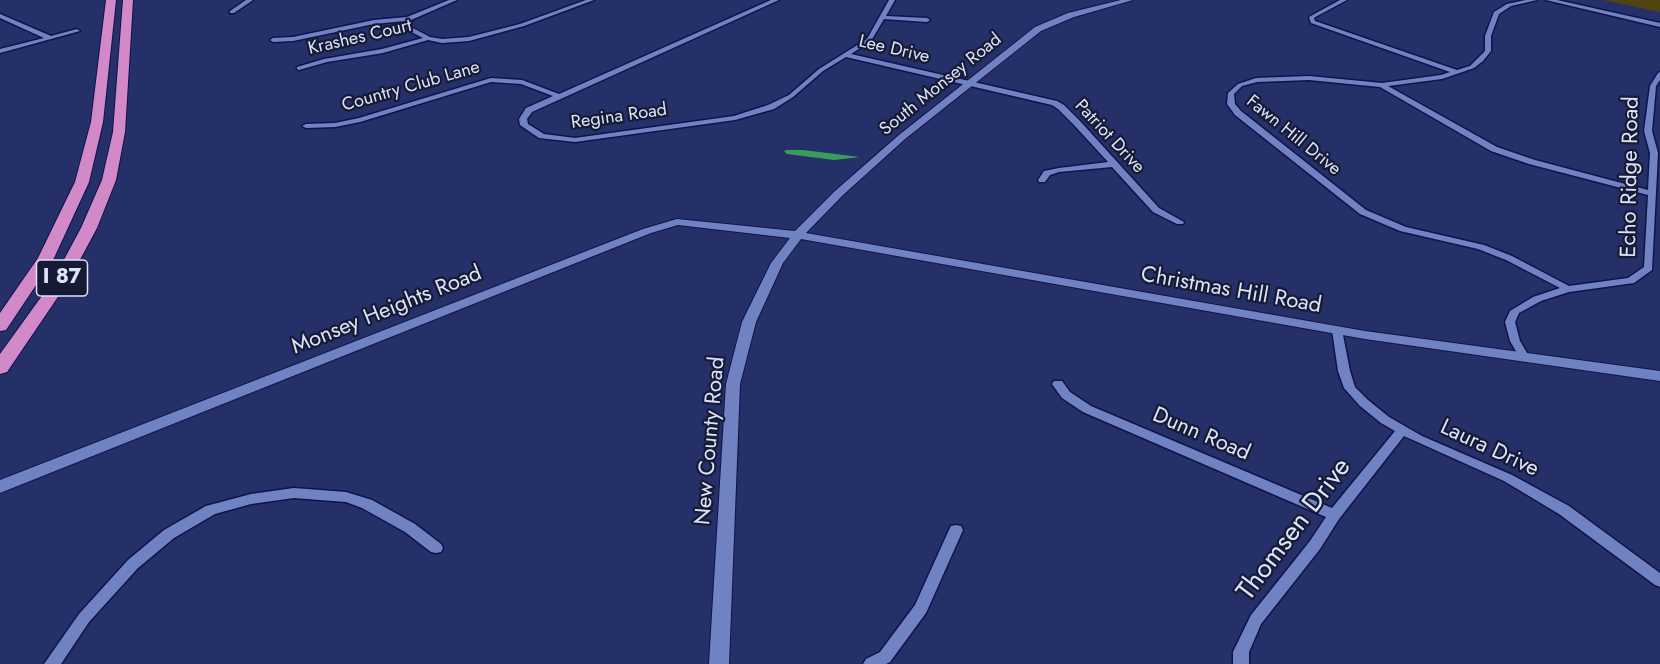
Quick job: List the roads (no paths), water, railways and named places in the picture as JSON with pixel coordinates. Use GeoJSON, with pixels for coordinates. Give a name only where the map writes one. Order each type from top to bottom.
{"type":"FeatureCollection","features":[{"type":"Feature","properties":{"kind":"highway","name":"I 87"},"geometry":{"type":"LineString","coordinates":[[0,326],[46,258],[82,182],[99,108],[111,0]]}},
{"type":"Feature","properties":{"kind":"highway","name":"I 87"},"geometry":{"type":"LineString","coordinates":[[0,368],[60,282],[89,228],[109,180],[119,132],[128,0]]}},
{"type":"Feature","properties":{"kind":"street"},"geometry":{"type":"LineString","coordinates":[[232,12],[250,0]]}},
{"type":"Feature","properties":{"kind":"street"},"geometry":{"type":"LineString","coordinates":[[273,40],[293,39],[374,22],[408,19],[454,0]]}},
{"type":"Feature","properties":{"kind":"street"},"geometry":{"type":"LineString","coordinates":[[408,19],[406,27],[428,38],[452,41],[482,37],[591,0]]}},
{"type":"Feature","properties":{"kind":"street","name":"Regina Road"},"geometry":{"type":"LineString","coordinates":[[776,0],[529,110],[523,119],[524,125],[542,136],[575,140],[684,123],[714,121],[771,107],[791,96],[821,70],[868,39],[892,0]]}},
{"type":"Feature","properties":{"kind":"street","name":"South Monsey Road"},"geometry":{"type":"LineString","coordinates":[[798,235],[874,161],[1038,29],[1071,15],[1130,0]]}},
{"type":"Feature","properties":{"kind":"street"},"geometry":{"type":"LineString","coordinates":[[1344,0],[1315,15],[1311,18],[1313,22],[1457,72]]}},
{"type":"Feature","properties":{"kind":"street","name":"Fawn Hill Drive"},"geometry":{"type":"LineString","coordinates":[[1534,0],[1509,5],[1496,13],[1488,36],[1488,51],[1472,67],[1432,79],[1382,85],[1309,78],[1272,78],[1240,85],[1231,93],[1231,104],[1238,113],[1363,212],[1403,229],[1481,248],[1509,258],[1568,289]]}},
{"type":"Feature","properties":{"kind":"street"},"geometry":{"type":"LineString","coordinates":[[1549,0],[1660,25]]}},
{"type":"Feature","properties":{"kind":"street"},"geometry":{"type":"LineString","coordinates":[[0,16],[50,38]]}},
{"type":"Feature","properties":{"kind":"street"},"geometry":{"type":"LineString","coordinates":[[882,16],[927,20]]}},
{"type":"Feature","properties":{"kind":"street"},"geometry":{"type":"LineString","coordinates":[[0,51],[77,31]]}},
{"type":"Feature","properties":{"kind":"street","name":"Krashes Court"},"geometry":{"type":"LineString","coordinates":[[299,68],[326,60],[383,51],[428,38]]}},
{"type":"Feature","properties":{"kind":"street","name":"Lee Drive"},"geometry":{"type":"LineString","coordinates":[[846,55],[970,83]]}},
{"type":"Feature","properties":{"kind":"street","name":"Echo Ridge Road"},"geometry":{"type":"LineString","coordinates":[[1525,358],[1515,341],[1510,321],[1515,311],[1537,299],[1568,289],[1631,281],[1649,268],[1657,154],[1648,131],[1649,110],[1653,86],[1660,74]]}},
{"type":"Feature","properties":{"kind":"street","name":"Country Club Lane"},"geometry":{"type":"LineString","coordinates":[[306,126],[360,120],[491,80],[522,82],[559,96]]}},
{"type":"Feature","properties":{"kind":"street","name":"Patriot Drive"},"geometry":{"type":"LineString","coordinates":[[970,83],[1043,100],[1061,107],[1156,210],[1180,222]]}},
{"type":"Feature","properties":{"kind":"street"},"geometry":{"type":"LineString","coordinates":[[1382,85],[1494,149],[1532,162],[1653,194]]}},
{"type":"Feature","properties":{"kind":"street"},"geometry":{"type":"LineString","coordinates":[[1042,180],[1047,173],[1059,170],[1114,164]]}},
{"type":"Feature","properties":{"kind":"street","name":"Monsey Heights Road"},"geometry":{"type":"LineString","coordinates":[[0,487],[662,225],[677,222],[692,223],[798,235]]}},
{"type":"Feature","properties":{"kind":"street","name":"Christmas Hill Road"},"geometry":{"type":"LineString","coordinates":[[798,235],[1365,335],[1660,376]]}},
{"type":"Feature","properties":{"kind":"street","name":"New County Road"},"geometry":{"type":"LineString","coordinates":[[719,664],[734,384],[749,322],[762,291],[777,263],[798,235]]}},
{"type":"Feature","properties":{"kind":"street","name":"Laura Drive"},"geometry":{"type":"LineString","coordinates":[[1337,330],[1344,371],[1350,388],[1364,403],[1402,431],[1508,477],[1564,510],[1660,581]]}},
{"type":"Feature","properties":{"kind":"street","name":"Dunn Road"},"geometry":{"type":"LineString","coordinates":[[1058,384],[1066,395],[1087,409],[1334,515]]}},
{"type":"Feature","properties":{"kind":"street","name":"Thomsen Drive"},"geometry":{"type":"LineString","coordinates":[[1241,664],[1240,652],[1256,620],[1315,544],[1334,515],[1402,431]]}},
{"type":"Feature","properties":{"kind":"street"},"geometry":{"type":"LineString","coordinates":[[52,664],[84,618],[134,564],[169,534],[211,510],[250,499],[294,493],[346,497],[376,509],[410,528],[436,548]]}},
{"type":"Feature","properties":{"kind":"street"},"geometry":{"type":"LineString","coordinates":[[881,662],[921,609],[956,530]]}}]}
